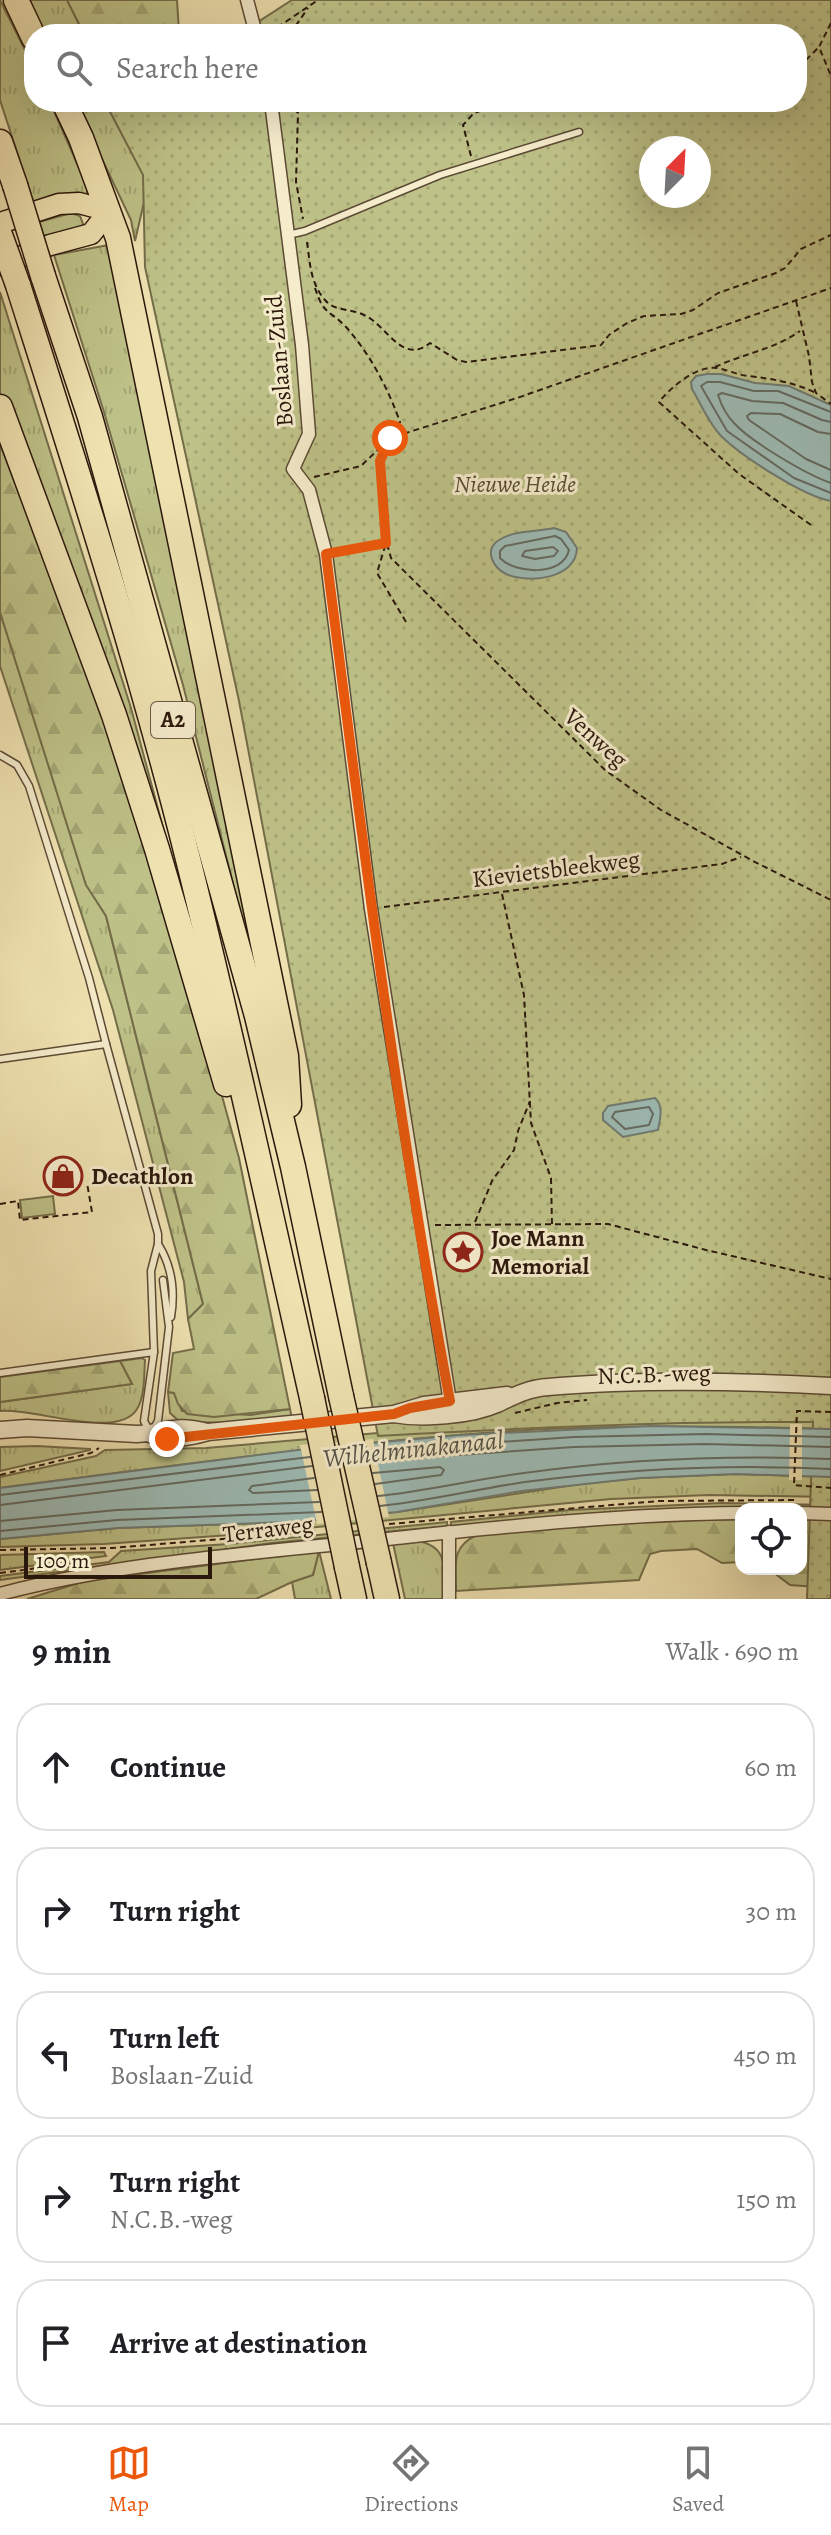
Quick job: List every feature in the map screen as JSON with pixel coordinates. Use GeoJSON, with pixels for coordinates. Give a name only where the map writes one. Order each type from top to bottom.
{"type":"FeatureCollection","features":[{"type":"Feature","properties":{"kind":"highway"},"geometry":{"type":"LineString","coordinates":[[16,0],[27,24]]}},
{"type":"Feature","properties":{"kind":"highway","name":"A2"},"geometry":{"type":"LineString","coordinates":[[68,112],[109,211],[122,259],[286,1056],[293,1167]]}},
{"type":"Feature","properties":{"kind":"highway","name":"A2"},"geometry":{"type":"LineString","coordinates":[[0,142],[90,417],[257,1016],[387,1599]]}},
{"type":"Feature","properties":{"kind":"highway","name":"A2"},"geometry":{"type":"LineString","coordinates":[[0,235],[123,623],[187,852],[312,1398],[354,1599]]}},
{"type":"Feature","properties":{"kind":"highway","name":"A2"},"geometry":{"type":"LineString","coordinates":[[0,407],[114,715],[226,1084],[262,1175]]}},
{"type":"Feature","properties":{"kind":"main road"},"geometry":{"type":"LineString","coordinates":[[0,223],[59,204],[79,203],[109,211],[91,234],[50,245],[0,265]]}},
{"type":"Feature","properties":{"kind":"street"},"geometry":{"type":"LineString","coordinates":[[247,0],[253,24]]}},
{"type":"Feature","properties":{"kind":"street","name":"Boslaan-Zuid"},"geometry":{"type":"LineString","coordinates":[[272,112],[302,345],[309,434],[293,469],[309,490],[326,554],[371,909],[451,1407]]}},
{"type":"Feature","properties":{"kind":"street","name":"N.C.B.-weg"},"geometry":{"type":"LineString","coordinates":[[0,1430],[27,1428],[150,1434],[166,1428],[187,1427],[208,1432],[291,1426],[394,1414],[410,1408],[451,1407],[494,1395],[512,1395],[545,1387],[645,1383],[831,1386]]}},
{"type":"Feature","properties":{"kind":"street","name":"Terraweg"},"geometry":{"type":"LineString","coordinates":[[0,1594],[83,1575],[449,1532],[620,1517],[735,1513]]}},
{"type":"Feature","properties":{"kind":"street"},"geometry":{"type":"LineString","coordinates":[[807,1513],[831,1514]]}},
{"type":"Feature","properties":{"kind":"street"},"geometry":{"type":"LineString","coordinates":[[449,1532],[449,1599]]}},
{"type":"Feature","properties":{"kind":"lane"},"geometry":{"type":"LineString","coordinates":[[288,235],[305,231],[440,175],[579,132]]}},
{"type":"Feature","properties":{"kind":"lane"},"geometry":{"type":"LineString","coordinates":[[0,755],[17,765],[29,786],[89,978],[158,1234],[151,1271],[154,1352],[144,1421],[150,1434]]}},
{"type":"Feature","properties":{"kind":"lane"},"geometry":{"type":"LineString","coordinates":[[0,1059],[106,1044]]}},
{"type":"Feature","properties":{"kind":"lane"},"geometry":{"type":"LineString","coordinates":[[150,1434],[158,1421],[174,1295],[166,1256],[158,1244]]}},
{"type":"Feature","properties":{"kind":"lane"},"geometry":{"type":"LineString","coordinates":[[163,1280],[169,1327]]}},
{"type":"Feature","properties":{"kind":"lane"},"geometry":{"type":"LineString","coordinates":[[0,1373],[154,1352]]}},
{"type":"Feature","properties":{"kind":"path"},"geometry":{"type":"LineString","coordinates":[[283,24],[318,0]]}},
{"type":"Feature","properties":{"kind":"path"},"geometry":{"type":"LineString","coordinates":[[297,24],[309,7]]}},
{"type":"Feature","properties":{"kind":"path"},"geometry":{"type":"LineString","coordinates":[[807,59],[819,47],[831,23]]}},
{"type":"Feature","properties":{"kind":"path"},"geometry":{"type":"LineString","coordinates":[[819,47],[831,76]]}},
{"type":"Feature","properties":{"kind":"path"},"geometry":{"type":"LineString","coordinates":[[297,112],[296,182],[314,284],[321,306],[345,326],[374,366],[400,422],[380,461],[386,543],[377,573],[406,622]]}},
{"type":"Feature","properties":{"kind":"path"},"geometry":{"type":"LineString","coordinates":[[473,165],[463,125],[477,112]]}},
{"type":"Feature","properties":{"kind":"path"},"geometry":{"type":"LineString","coordinates":[[314,284],[326,302],[339,310],[364,315],[397,344],[409,349],[423,348],[430,343],[457,360],[466,362],[601,345],[609,335],[644,316],[681,314],[693,310],[718,293],[776,273],[785,268],[801,249],[831,235]]}},
{"type":"Feature","properties":{"kind":"path"},"geometry":{"type":"LineString","coordinates":[[301,480],[361,466],[390,438],[517,398],[831,288]]}},
{"type":"Feature","properties":{"kind":"path"},"geometry":{"type":"LineString","coordinates":[[796,300],[816,393]]}},
{"type":"Feature","properties":{"kind":"path"},"geometry":{"type":"LineString","coordinates":[[802,329],[783,343],[741,355],[692,375],[670,388],[659,402],[739,474],[811,525]]}},
{"type":"Feature","properties":{"kind":"path"},"geometry":{"type":"LineString","coordinates":[[714,367],[799,385],[831,404]]}},
{"type":"Feature","properties":{"kind":"path"},"geometry":{"type":"LineString","coordinates":[[326,554],[386,543]]}},
{"type":"Feature","properties":{"kind":"path","name":"Venweg"},"geometry":{"type":"LineString","coordinates":[[386,543],[391,558],[605,770],[661,810],[831,900]]}},
{"type":"Feature","properties":{"kind":"path","name":"Kievietsbleekweg"},"geometry":{"type":"LineString","coordinates":[[371,909],[722,864],[743,856]]}},
{"type":"Feature","properties":{"kind":"path"},"geometry":{"type":"LineString","coordinates":[[502,893],[524,995],[531,1123],[551,1178],[552,1225]]}},
{"type":"Feature","properties":{"kind":"path"},"geometry":{"type":"LineString","coordinates":[[474,1224],[492,1181],[514,1150],[530,1100]]}},
{"type":"Feature","properties":{"kind":"path"},"geometry":{"type":"LineString","coordinates":[[0,1204],[18,1201],[20,1220],[92,1212],[87,1183]]}},
{"type":"Feature","properties":{"kind":"path"},"geometry":{"type":"LineString","coordinates":[[420,1227],[608,1224],[831,1279]]}},
{"type":"Feature","properties":{"kind":"path","name":"N.C.B.-weg"},"geometry":{"type":"LineString","coordinates":[[511,1414],[586,1400]]}},
{"type":"Feature","properties":{"kind":"path"},"geometry":{"type":"LineString","coordinates":[[831,1412],[797,1411],[794,1485],[831,1488]]}},
{"type":"Feature","properties":{"kind":"path"},"geometry":{"type":"LineString","coordinates":[[0,1475],[91,1453],[99,1448],[87,1447]]}},
{"type":"Feature","properties":{"kind":"path"},"geometry":{"type":"LineString","coordinates":[[0,1550],[112,1548],[112,1555]]}},
{"type":"Feature","properties":{"kind":"path"},"geometry":{"type":"LineString","coordinates":[[0,1573],[89,1561]]}},
{"type":"Feature","properties":{"kind":"green space"},"geometry":{"type":"Polygon","coordinates":[[[0,0],[24,48],[24,112],[54,112],[90,193],[35,207],[0,100],[0,0]]]}},
{"type":"Feature","properties":{"kind":"green space"},"geometry":{"type":"Polygon","coordinates":[[[27,0],[67,0],[79,24],[38,24],[27,0]]]}},
{"type":"Feature","properties":{"kind":"green space"},"geometry":{"type":"Polygon","coordinates":[[[67,0],[177,0],[178,24],[79,24],[67,0]]]}},
{"type":"Feature","properties":{"kind":"green space","name":"Nieuwe Heide"},"geometry":{"type":"Polygon","coordinates":[[[292,0],[831,0],[831,1599],[807,1599],[813,1422],[595,1426],[378,1436],[239,701],[145,267],[143,175],[110,112],[807,112],[807,24],[255,24],[292,0]]]}},
{"type":"Feature","properties":{"kind":"green space"},"geometry":{"type":"Polygon","coordinates":[[[80,112],[122,112],[148,185],[135,241],[131,220],[80,112]]]}},
{"type":"Feature","properties":{"kind":"green space"},"geometry":{"type":"Polygon","coordinates":[[[71,213],[80,216],[83,224],[77,234],[46,243],[39,222],[71,213]]]}},
{"type":"Feature","properties":{"kind":"green space"},"geometry":{"type":"Polygon","coordinates":[[[109,245],[287,1098],[183,685],[104,412],[54,255],[109,245]]]}},
{"type":"Feature","properties":{"kind":"green space"},"geometry":{"type":"Polygon","coordinates":[[[0,292],[131,708],[210,1003],[0,399],[0,292]]]}},
{"type":"Feature","properties":{"kind":"green space"},"geometry":{"type":"Polygon","coordinates":[[[0,444],[111,730],[182,950],[239,1158],[290,1409],[214,1417],[187,1414],[174,1393],[168,1392],[173,1353],[194,1349],[188,1319],[203,1304],[106,916],[86,885],[0,612],[0,444]]]}},
{"type":"Feature","properties":{"kind":"green space"},"geometry":{"type":"Polygon","coordinates":[[[0,612],[86,884],[106,916],[203,1304],[188,1319],[184,1282],[113,1010],[0,666],[0,612]]]}},
{"type":"Feature","properties":{"kind":"green space"},"geometry":{"type":"Polygon","coordinates":[[[53,1196],[55,1214],[22,1218],[20,1200],[53,1196]]]}},
{"type":"Feature","properties":{"kind":"green space"},"geometry":{"type":"Polygon","coordinates":[[[145,1360],[141,1398],[137,1409],[127,1418],[94,1423],[0,1411],[0,1402],[132,1384],[120,1361],[145,1360]]]}},
{"type":"Feature","properties":{"kind":"green space"},"geometry":{"type":"Polygon","coordinates":[[[120,1361],[132,1384],[0,1402],[0,1377],[120,1361]]]}},
{"type":"Feature","properties":{"kind":"green space"},"geometry":{"type":"Polygon","coordinates":[[[168,1392],[174,1393],[182,1411],[251,1415],[290,1409],[292,1419],[246,1423],[180,1422],[170,1413],[168,1392]]]}},
{"type":"Feature","properties":{"kind":"green space"},"geometry":{"type":"Polygon","coordinates":[[[831,1402],[831,1429],[642,1427],[529,1430],[264,1454],[0,1488],[0,1477],[96,1456],[105,1450],[206,1448],[401,1431],[831,1402]]]}},
{"type":"Feature","properties":{"kind":"green space"},"geometry":{"type":"Polygon","coordinates":[[[0,1447],[90,1450],[0,1471],[0,1447]]]}},
{"type":"Feature","properties":{"kind":"green space"},"geometry":{"type":"Polygon","coordinates":[[[736,1474],[831,1477],[831,1497],[709,1495],[611,1499],[244,1534],[104,1544],[0,1547],[0,1539],[118,1528],[292,1522],[397,1512],[580,1484],[736,1474]]]}},
{"type":"Feature","properties":{"kind":"green space"},"geometry":{"type":"Polygon","coordinates":[[[735,1503],[735,1508],[641,1511],[451,1526],[451,1522],[570,1510],[735,1503]]]}},
{"type":"Feature","properties":{"kind":"green space"},"geometry":{"type":"Polygon","coordinates":[[[807,1505],[831,1505],[831,1509],[807,1508],[807,1505]]]}},
{"type":"Feature","properties":{"kind":"green space"},"geometry":{"type":"Polygon","coordinates":[[[735,1518],[735,1562],[722,1563],[697,1549],[661,1551],[650,1554],[639,1580],[456,1591],[458,1551],[477,1535],[606,1523],[735,1518]]]}},
{"type":"Feature","properties":{"kind":"green space"},"geometry":{"type":"Polygon","coordinates":[[[807,1520],[831,1520],[817,1587],[790,1585],[777,1575],[807,1575],[807,1520]]]}},
{"type":"Feature","properties":{"kind":"green space"},"geometry":{"type":"Polygon","coordinates":[[[447,1522],[447,1526],[272,1543],[0,1580],[0,1576],[109,1562],[121,1551],[229,1544],[447,1522]]]}},
{"type":"Feature","properties":{"kind":"green space"},"geometry":{"type":"Polygon","coordinates":[[[418,1541],[429,1544],[440,1555],[444,1570],[444,1599],[405,1599],[393,1543],[418,1541]]]}},
{"type":"Feature","properties":{"kind":"green space"},"geometry":{"type":"Polygon","coordinates":[[[319,1551],[331,1599],[295,1599],[292,1582],[313,1575],[319,1551]]]}},
{"type":"Feature","properties":{"kind":"green space"},"geometry":{"type":"Polygon","coordinates":[[[319,1551],[313,1575],[256,1599],[27,1599],[85,1581],[319,1551]]]}},
{"type":"Feature","properties":{"kind":"green space"},"geometry":{"type":"Polygon","coordinates":[[[104,1552],[106,1556],[0,1570],[0,1555],[104,1552]]]}},
{"type":"Feature","properties":{"kind":"water"},"geometry":{"type":"Polygon","coordinates":[[[707,374],[789,386],[831,405],[831,501],[805,492],[774,475],[722,437],[692,389],[691,382],[696,376],[707,374]]]}},
{"type":"Feature","properties":{"kind":"water"},"geometry":{"type":"Polygon","coordinates":[[[554,528],[566,532],[577,548],[569,567],[550,576],[527,579],[506,574],[494,563],[492,548],[499,540],[519,533],[554,528]]]}},
{"type":"Feature","properties":{"kind":"water"},"geometry":{"type":"Polygon","coordinates":[[[655,1098],[660,1109],[658,1130],[623,1137],[603,1120],[608,1106],[655,1098]]]}},
{"type":"Feature","properties":{"kind":"water","name":"Wilhelminakanaal"},"geometry":{"type":"Polygon","coordinates":[[[651,1426],[831,1429],[831,1477],[736,1474],[640,1478],[522,1491],[397,1512],[292,1522],[118,1528],[0,1539],[0,1488],[298,1450],[459,1435],[651,1426]]]}},
{"type":"Feature","properties":{"kind":"pier"},"geometry":{"type":"Polygon","coordinates":[[[790,1424],[802,1424],[802,1480],[789,1480],[790,1424]]]}},
{"type":"Feature","properties":{"kind":"pier"},"geometry":{"type":"Polygon","coordinates":[[[373,1439],[389,1517],[317,1524],[300,1445],[373,1439]]]}},
{"type":"Feature","properties":{"kind":"place","name":"Decathlon"},"geometry":{"type":"Point","coordinates":[63,1176]}},
{"type":"Feature","properties":{"kind":"place","name":"Joe Mann Memorial"},"geometry":{"type":"Point","coordinates":[463,1252]}},
{"type":"Feature","properties":{"kind":"route"},"geometry":{"type":"LineString","coordinates":[[167,1439],[188,1438],[208,1432],[394,1414],[450,1401],[371,909],[326,554],[386,543],[380,461],[390,438]]}}]}
